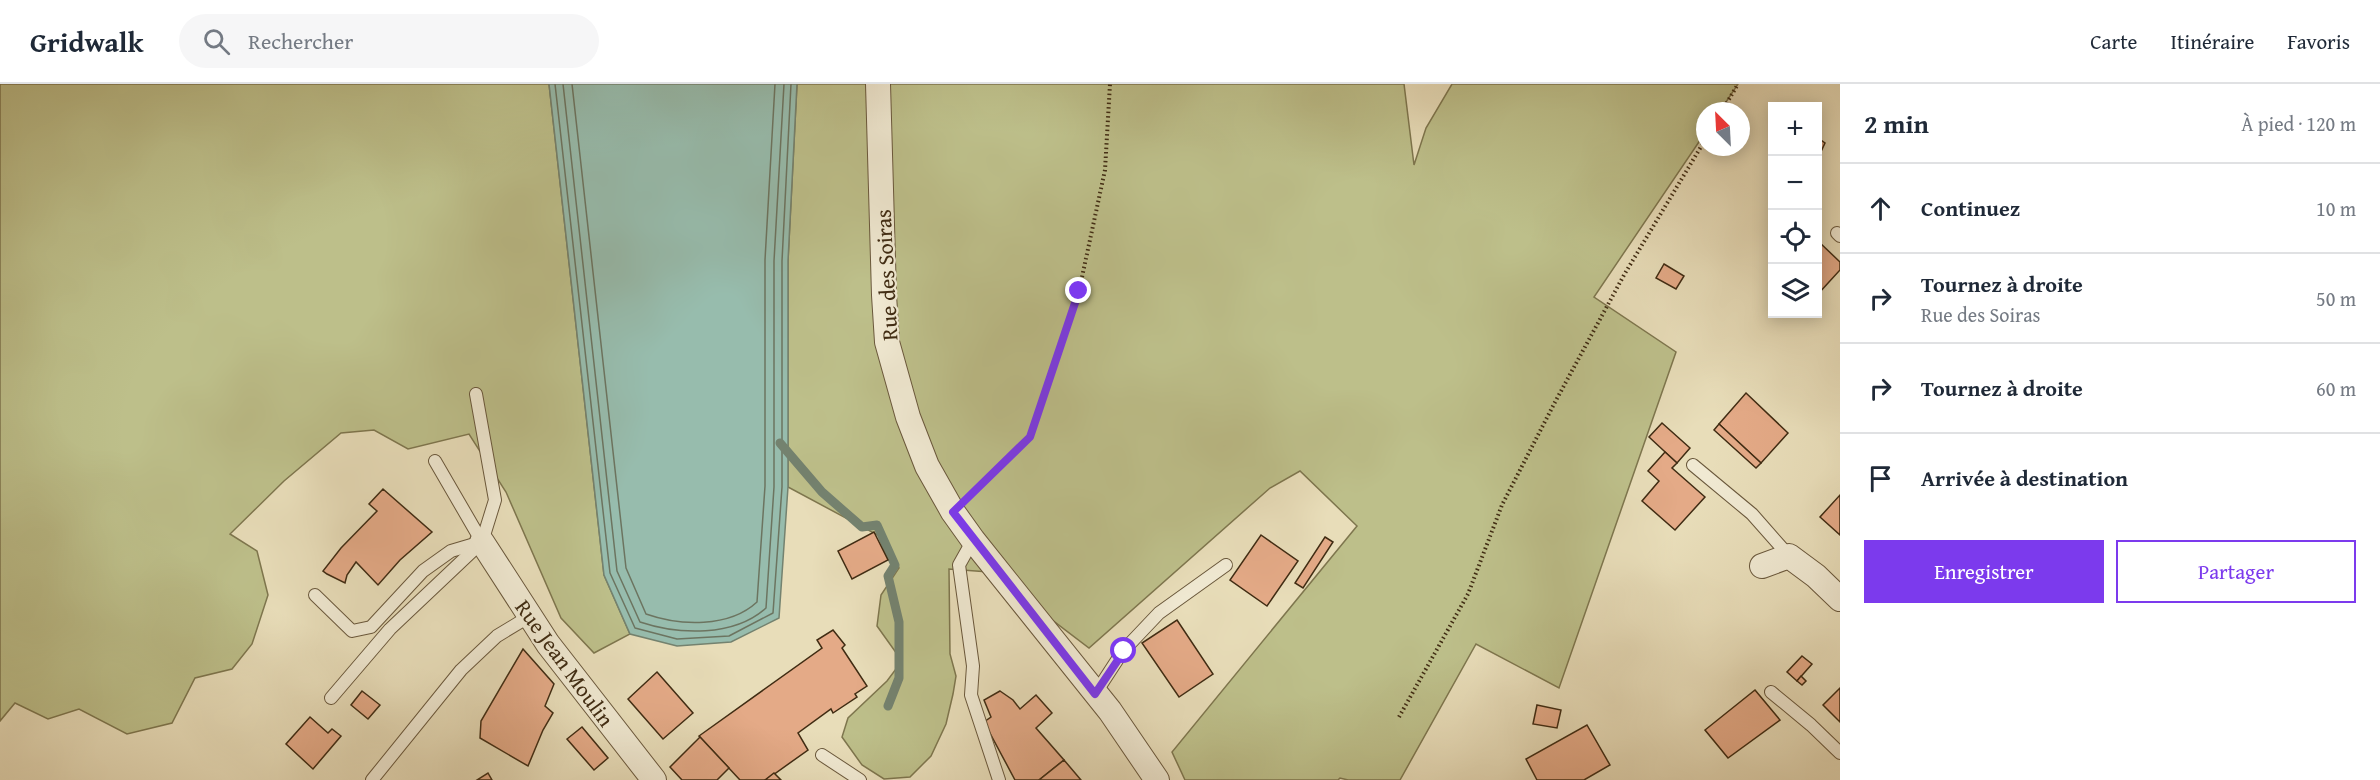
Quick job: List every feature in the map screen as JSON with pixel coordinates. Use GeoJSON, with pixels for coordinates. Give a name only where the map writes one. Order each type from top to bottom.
{"type":"FeatureCollection","features":[{"type":"Feature","properties":{"kind":"street","name":"Rue des Soiras"},"geometry":{"type":"LineString","coordinates":[[878,84],[887,342],[908,417],[927,466],[953,512],[973,540],[1110,711],[1157,780]]}},
{"type":"Feature","properties":{"kind":"street","name":"Rue Jean Moulin"},"geometry":{"type":"LineString","coordinates":[[482,542],[548,644],[654,780]]}},
{"type":"Feature","properties":{"kind":"street"},"geometry":{"type":"LineString","coordinates":[[1762,566],[1789,556],[1816,576],[1840,599]]}},
{"type":"Feature","properties":{"kind":"lane"},"geometry":{"type":"LineString","coordinates":[[331,698],[390,629],[482,542],[495,500],[476,394]]}},
{"type":"Feature","properties":{"kind":"lane"},"geometry":{"type":"LineString","coordinates":[[435,461],[482,542]]}},
{"type":"Feature","properties":{"kind":"lane"},"geometry":{"type":"LineString","coordinates":[[1693,465],[1752,514],[1789,556]]}},
{"type":"Feature","properties":{"kind":"lane"},"geometry":{"type":"LineString","coordinates":[[973,540],[959,565],[973,666],[971,695],[999,780]]}},
{"type":"Feature","properties":{"kind":"lane"},"geometry":{"type":"LineString","coordinates":[[315,595],[352,631],[371,627],[423,571],[451,550],[482,542]]}},
{"type":"Feature","properties":{"kind":"lane"},"geometry":{"type":"LineString","coordinates":[[1095,694],[1124,651],[1159,613],[1226,565]]}},
{"type":"Feature","properties":{"kind":"lane"},"geometry":{"type":"LineString","coordinates":[[372,780],[461,670],[497,636],[530,616]]}},
{"type":"Feature","properties":{"kind":"lane"},"geometry":{"type":"LineString","coordinates":[[1771,692],[1840,753]]}},
{"type":"Feature","properties":{"kind":"lane"},"geometry":{"type":"LineString","coordinates":[[822,755],[860,780]]}},
{"type":"Feature","properties":{"kind":"path"},"geometry":{"type":"LineString","coordinates":[[953,512],[1030,437],[1079,291],[1105,170],[1110,84]]}},
{"type":"Feature","properties":{"kind":"path"},"geometry":{"type":"LineString","coordinates":[[1727,102],[1738,84]]}},
{"type":"Feature","properties":{"kind":"path"},"geometry":{"type":"LineString","coordinates":[[1399,717],[1467,594],[1502,506],[1554,404],[1624,275],[1696,155]]}},
{"type":"Feature","properties":{"kind":"green space"},"geometry":{"type":"Polygon","coordinates":[[[0,84],[549,84],[604,575],[630,634],[594,653],[561,618],[506,492],[469,434],[408,449],[374,430],[341,433],[284,481],[230,534],[257,551],[268,595],[252,644],[232,669],[195,678],[172,723],[127,734],[79,709],[48,719],[15,703],[0,721],[0,84]]]}},
{"type":"Feature","properties":{"kind":"green space"},"geometry":{"type":"Polygon","coordinates":[[[797,84],[1404,84],[1414,165],[1426,128],[1452,84],[1738,84],[1726,102],[1696,102],[1696,146],[1594,297],[1676,352],[1559,688],[1476,644],[1400,780],[1340,778],[1338,780],[1185,780],[1172,752],[1357,526],[1300,471],[1270,488],[1089,648],[989,572],[949,569],[950,654],[956,676],[946,724],[931,756],[910,777],[884,779],[862,765],[842,737],[848,718],[887,681],[902,661],[877,626],[881,595],[899,568],[887,540],[788,487],[788,261],[797,84]]]}},
{"type":"Feature","properties":{"kind":"water"},"geometry":{"type":"Polygon","coordinates":[[[549,84],[797,84],[788,261],[788,487],[779,618],[731,642],[677,646],[630,634],[604,575],[549,84]]]}},
{"type":"Feature","properties":{"kind":"building"},"geometry":{"type":"Polygon","coordinates":[[[1822,245],[1840,262],[1840,270],[1822,290],[1822,245]]]}},
{"type":"Feature","properties":{"kind":"building"},"geometry":{"type":"Polygon","coordinates":[[[1664,264],[1684,276],[1676,289],[1656,278],[1664,264]]]}},
{"type":"Feature","properties":{"kind":"building"},"geometry":{"type":"Polygon","coordinates":[[[1746,393],[1788,433],[1761,463],[1719,424],[1746,393]]]}},
{"type":"Feature","properties":{"kind":"building"},"geometry":{"type":"Polygon","coordinates":[[[1662,423],[1690,448],[1677,463],[1649,437],[1662,423]]]}},
{"type":"Feature","properties":{"kind":"building"},"geometry":{"type":"Polygon","coordinates":[[[1719,424],[1761,463],[1756,468],[1714,430],[1719,424]]]}},
{"type":"Feature","properties":{"kind":"building"},"geometry":{"type":"Polygon","coordinates":[[[1665,452],[1677,463],[1672,468],[1705,497],[1675,530],[1642,501],[1659,481],[1648,471],[1665,452]]]}},
{"type":"Feature","properties":{"kind":"building"},"geometry":{"type":"Polygon","coordinates":[[[383,489],[432,532],[400,560],[378,585],[356,562],[347,575],[345,583],[327,574],[323,571],[341,548],[377,511],[369,504],[383,489]]]}},
{"type":"Feature","properties":{"kind":"building"},"geometry":{"type":"Polygon","coordinates":[[[1840,495],[1840,535],[1820,517],[1840,495]]]}},
{"type":"Feature","properties":{"kind":"building"},"geometry":{"type":"Polygon","coordinates":[[[874,532],[888,560],[852,579],[838,551],[874,532]]]}},
{"type":"Feature","properties":{"kind":"building"},"geometry":{"type":"Polygon","coordinates":[[[1261,535],[1298,561],[1267,606],[1230,580],[1261,535]]]}},
{"type":"Feature","properties":{"kind":"building"},"geometry":{"type":"Polygon","coordinates":[[[1325,537],[1333,542],[1303,588],[1295,583],[1325,537]]]}},
{"type":"Feature","properties":{"kind":"building"},"geometry":{"type":"Polygon","coordinates":[[[1177,620],[1213,674],[1179,697],[1142,643],[1177,620]]]}},
{"type":"Feature","properties":{"kind":"building"},"geometry":{"type":"Polygon","coordinates":[[[833,630],[845,645],[842,648],[867,686],[855,694],[857,697],[833,713],[831,709],[798,733],[808,750],[766,780],[740,780],[699,736],[822,648],[817,640],[833,630]]]}},
{"type":"Feature","properties":{"kind":"building"},"geometry":{"type":"Polygon","coordinates":[[[523,649],[554,684],[545,706],[553,713],[528,766],[480,738],[481,721],[523,649]]]}},
{"type":"Feature","properties":{"kind":"building"},"geometry":{"type":"Polygon","coordinates":[[[1802,656],[1812,664],[1797,681],[1787,672],[1802,656]]]}},
{"type":"Feature","properties":{"kind":"building"},"geometry":{"type":"Polygon","coordinates":[[[657,672],[693,713],[663,739],[628,699],[657,672]]]}},
{"type":"Feature","properties":{"kind":"building"},"geometry":{"type":"Polygon","coordinates":[[[1801,676],[1806,681],[1802,685],[1797,681],[1801,676]]]}},
{"type":"Feature","properties":{"kind":"building"},"geometry":{"type":"Polygon","coordinates":[[[1840,688],[1840,722],[1823,705],[1840,688]]]}},
{"type":"Feature","properties":{"kind":"building"},"geometry":{"type":"Polygon","coordinates":[[[1755,690],[1780,720],[1728,758],[1705,730],[1755,690]]]}},
{"type":"Feature","properties":{"kind":"building"},"geometry":{"type":"Polygon","coordinates":[[[362,691],[380,705],[368,719],[351,705],[362,691]]]}},
{"type":"Feature","properties":{"kind":"building"},"geometry":{"type":"Polygon","coordinates":[[[1000,691],[1013,700],[1020,709],[1036,695],[1052,713],[1036,728],[1064,760],[1039,780],[1015,780],[984,722],[991,717],[984,700],[1000,691]]]}},
{"type":"Feature","properties":{"kind":"building"},"geometry":{"type":"Polygon","coordinates":[[[1537,705],[1561,710],[1557,728],[1533,724],[1537,705]]]}},
{"type":"Feature","properties":{"kind":"building"},"geometry":{"type":"Polygon","coordinates":[[[310,717],[328,733],[332,729],[341,736],[313,769],[286,744],[310,717]]]}},
{"type":"Feature","properties":{"kind":"building"},"geometry":{"type":"Polygon","coordinates":[[[1587,725],[1610,765],[1584,780],[1537,780],[1526,759],[1587,725]]]}},
{"type":"Feature","properties":{"kind":"building"},"geometry":{"type":"Polygon","coordinates":[[[582,727],[608,758],[594,770],[567,739],[582,727]]]}},
{"type":"Feature","properties":{"kind":"building"},"geometry":{"type":"Polygon","coordinates":[[[700,737],[729,768],[717,780],[682,780],[670,767],[700,737]]]}},
{"type":"Feature","properties":{"kind":"building"},"geometry":{"type":"Polygon","coordinates":[[[1064,760],[1081,780],[1039,780],[1064,760]]]}},
{"type":"Feature","properties":{"kind":"building"},"geometry":{"type":"Polygon","coordinates":[[[488,773],[492,780],[477,780],[488,773]]]}},
{"type":"Feature","properties":{"kind":"building"},"geometry":{"type":"Polygon","coordinates":[[[774,773],[781,780],[765,780],[774,773]]]}},
{"type":"Feature","properties":{"kind":"waterway"},"geometry":{"type":"LineString","coordinates":[[780,443],[822,492],[862,527],[877,525],[895,565],[888,576],[899,622],[899,678],[888,706]]}},
{"type":"Feature","properties":{"kind":"route"},"geometry":{"type":"LineString","coordinates":[[1079,291],[1030,437],[953,512],[1095,694],[1124,651]]}}]}
